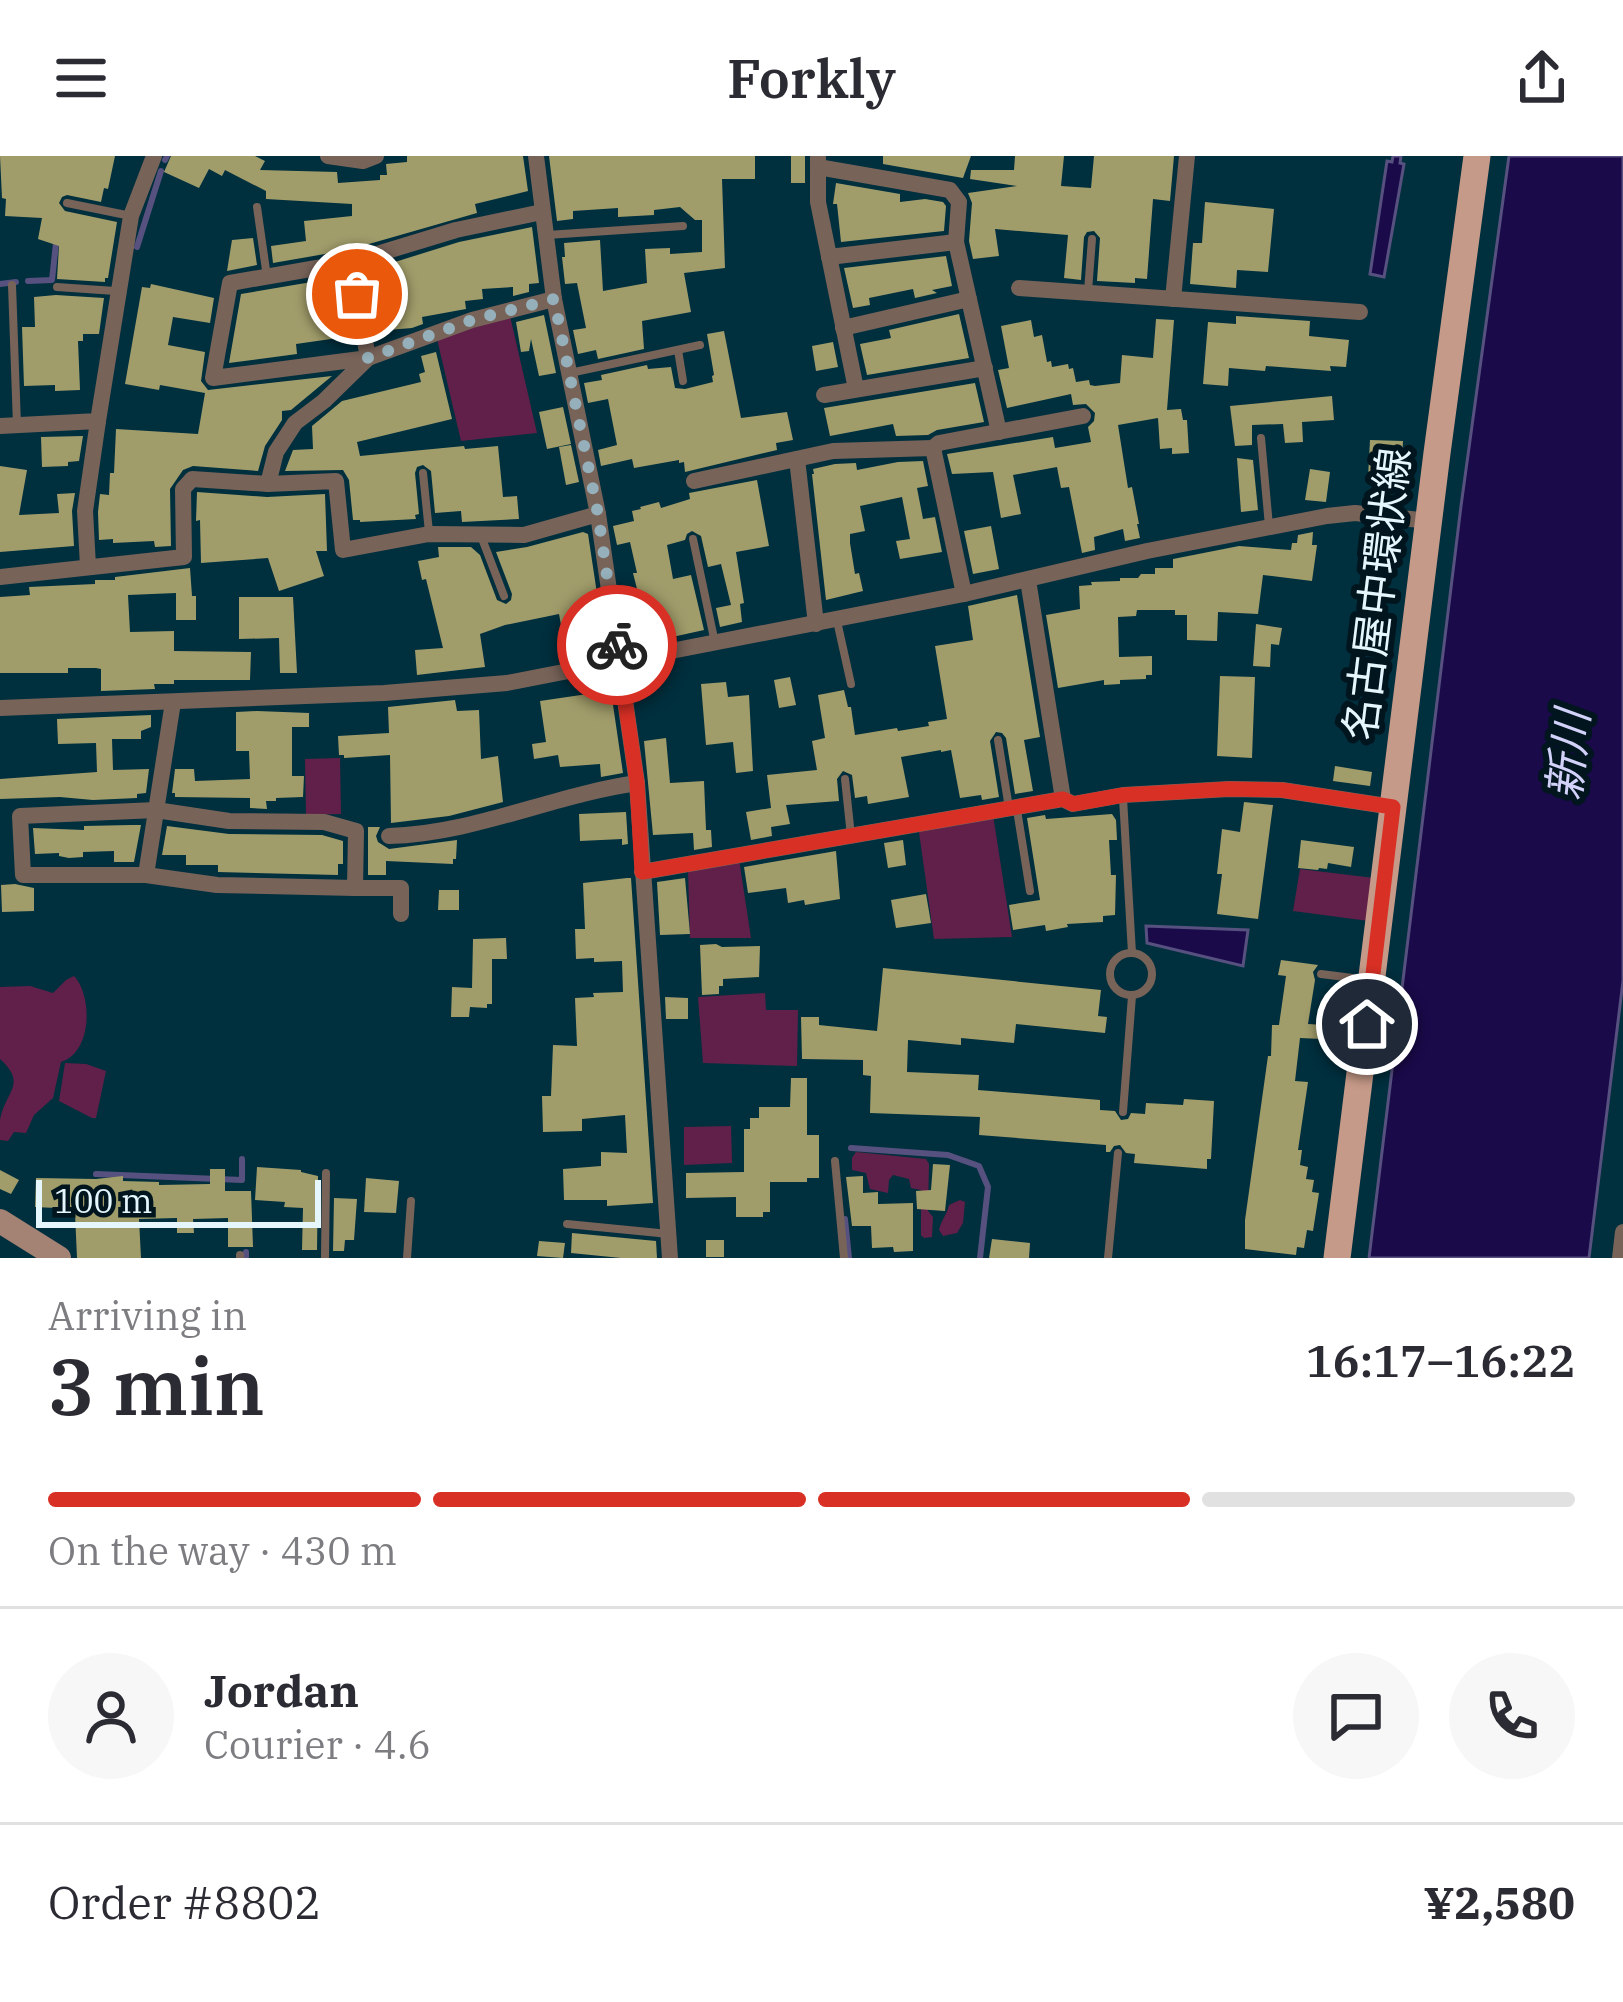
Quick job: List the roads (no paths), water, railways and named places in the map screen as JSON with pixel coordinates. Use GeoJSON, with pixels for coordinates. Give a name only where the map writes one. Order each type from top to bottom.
{"type":"FeatureCollection","features":[{"type":"Feature","properties":{"kind":"main road","name":"名古屋中環状線"},"geometry":{"type":"LineString","coordinates":[[1337,1258],[1477,156]]}},
{"type":"Feature","properties":{"kind":"main road"},"geometry":{"type":"LineString","coordinates":[[0,1221],[59,1258]]}},
{"type":"Feature","properties":{"kind":"street"},"geometry":{"type":"LineString","coordinates":[[88,566],[85,511],[118,291],[131,216],[154,156]]}},
{"type":"Feature","properties":{"kind":"street"},"geometry":{"type":"LineString","coordinates":[[328,156],[363,160],[376,156]]}},
{"type":"Feature","properties":{"kind":"street"},"geometry":{"type":"LineString","coordinates":[[536,156],[554,299],[598,514],[637,783],[670,1258]]}},
{"type":"Feature","properties":{"kind":"street"},"geometry":{"type":"LineString","coordinates":[[1174,298],[1186,156]]}},
{"type":"Feature","properties":{"kind":"street"},"geometry":{"type":"LineString","coordinates":[[856,389],[818,202],[818,162],[950,190],[958,202],[956,242],[999,432]]}},
{"type":"Feature","properties":{"kind":"street"},"geometry":{"type":"LineString","coordinates":[[542,212],[456,230],[351,262],[230,283],[213,379],[368,358],[472,320],[554,299]]}},
{"type":"Feature","properties":{"kind":"street"},"geometry":{"type":"LineString","coordinates":[[829,257],[956,242]]}},
{"type":"Feature","properties":{"kind":"street"},"geometry":{"type":"LineString","coordinates":[[351,262],[368,358]]}},
{"type":"Feature","properties":{"kind":"street"},"geometry":{"type":"LineString","coordinates":[[1019,288],[1360,312]]}},
{"type":"Feature","properties":{"kind":"street"},"geometry":{"type":"LineString","coordinates":[[843,328],[969,298]]}},
{"type":"Feature","properties":{"kind":"street"},"geometry":{"type":"LineString","coordinates":[[268,484],[276,452],[295,423],[368,358]]}},
{"type":"Feature","properties":{"kind":"street"},"geometry":{"type":"LineString","coordinates":[[824,394],[985,368]]}},
{"type":"Feature","properties":{"kind":"street"},"geometry":{"type":"LineString","coordinates":[[694,481],[833,452],[933,448],[939,443],[1083,416]]}},
{"type":"Feature","properties":{"kind":"street"},"geometry":{"type":"LineString","coordinates":[[8,426],[98,421]]}},
{"type":"Feature","properties":{"kind":"street"},"geometry":{"type":"LineString","coordinates":[[933,448],[964,594]]}},
{"type":"Feature","properties":{"kind":"street"},"geometry":{"type":"LineString","coordinates":[[797,459],[816,623]]}},
{"type":"Feature","properties":{"kind":"street"},"geometry":{"type":"LineString","coordinates":[[0,577],[184,557],[183,489],[192,479],[268,484],[336,481],[343,550],[429,534],[524,535],[598,514]]}},
{"type":"Feature","properties":{"kind":"street"},"geometry":{"type":"LineString","coordinates":[[0,708],[384,693],[507,683],[1354,513],[1429,521]]}},
{"type":"Feature","properties":{"kind":"street"},"geometry":{"type":"LineString","coordinates":[[1028,580],[1063,799]]}},
{"type":"Feature","properties":{"kind":"street"},"geometry":{"type":"LineString","coordinates":[[146,874],[173,702]]}},
{"type":"Feature","properties":{"kind":"street"},"geometry":{"type":"LineString","coordinates":[[388,836],[467,825],[637,783]]}},
{"type":"Feature","properties":{"kind":"street"},"geometry":{"type":"LineString","coordinates":[[642,872],[1063,799],[1073,804],[1123,795],[1282,790],[1393,807]]}},
{"type":"Feature","properties":{"kind":"street"},"geometry":{"type":"LineString","coordinates":[[355,888],[356,831],[324,822],[229,821],[156,810],[20,816],[22,874],[146,874],[217,885],[355,888],[401,888],[401,914]]}},
{"type":"Feature","properties":{"kind":"street"},"geometry":{"type":"LineString","coordinates":[[1620,1258],[1623,1232]]}},
{"type":"Feature","properties":{"kind":"lane"},"geometry":{"type":"LineString","coordinates":[[68,203],[131,216]]}},
{"type":"Feature","properties":{"kind":"lane"},"geometry":{"type":"LineString","coordinates":[[257,207],[267,277]]}},
{"type":"Feature","properties":{"kind":"lane"},"geometry":{"type":"LineString","coordinates":[[545,236],[683,226]]}},
{"type":"Feature","properties":{"kind":"lane"},"geometry":{"type":"LineString","coordinates":[[1088,292],[1092,238]]}},
{"type":"Feature","properties":{"kind":"lane"},"geometry":{"type":"LineString","coordinates":[[8,426],[12,285]]}},
{"type":"Feature","properties":{"kind":"lane"},"geometry":{"type":"LineString","coordinates":[[57,287],[118,291]]}},
{"type":"Feature","properties":{"kind":"lane"},"geometry":{"type":"LineString","coordinates":[[568,373],[700,345]]}},
{"type":"Feature","properties":{"kind":"lane"},"geometry":{"type":"LineString","coordinates":[[678,350],[683,381]]}},
{"type":"Feature","properties":{"kind":"lane"},"geometry":{"type":"LineString","coordinates":[[1261,438],[1269,528]]}},
{"type":"Feature","properties":{"kind":"lane"},"geometry":{"type":"LineString","coordinates":[[423,472],[429,534]]}},
{"type":"Feature","properties":{"kind":"lane"},"geometry":{"type":"LineString","coordinates":[[480,534],[504,596]]}},
{"type":"Feature","properties":{"kind":"lane"},"geometry":{"type":"LineString","coordinates":[[693,539],[715,644]]}},
{"type":"Feature","properties":{"kind":"lane"},"geometry":{"type":"LineString","coordinates":[[837,620],[850,684]]}},
{"type":"Feature","properties":{"kind":"lane"},"geometry":{"type":"LineString","coordinates":[[998,740],[1030,891]]}},
{"type":"Feature","properties":{"kind":"lane"},"geometry":{"type":"LineString","coordinates":[[845,779],[851,836]]}},
{"type":"Feature","properties":{"kind":"lane"},"geometry":{"type":"LineString","coordinates":[[1123,795],[1132,952]]}},
{"type":"Feature","properties":{"kind":"lane"},"geometry":{"type":"LineString","coordinates":[[1132,952],[1150,964],[1153,974],[1150,984],[1132,996],[1114,988],[1110,979],[1114,960],[1132,952]]}},
{"type":"Feature","properties":{"kind":"lane"},"geometry":{"type":"LineString","coordinates":[[1322,974],[1372,981]]}},
{"type":"Feature","properties":{"kind":"lane"},"geometry":{"type":"LineString","coordinates":[[1123,1112],[1132,996]]}},
{"type":"Feature","properties":{"kind":"lane"},"geometry":{"type":"LineString","coordinates":[[1108,1258],[1118,1153]]}},
{"type":"Feature","properties":{"kind":"lane"},"geometry":{"type":"LineString","coordinates":[[835,1161],[844,1258]]}},
{"type":"Feature","properties":{"kind":"lane"},"geometry":{"type":"LineString","coordinates":[[326,1173],[326,1258]]}},
{"type":"Feature","properties":{"kind":"lane"},"geometry":{"type":"LineString","coordinates":[[407,1258],[411,1201]]}},
{"type":"Feature","properties":{"kind":"lane"},"geometry":{"type":"LineString","coordinates":[[567,1224],[670,1234]]}},
{"type":"Feature","properties":{"kind":"water"},"geometry":{"type":"Polygon","coordinates":[[[1393,156],[1401,156],[1404,164],[1384,277],[1370,274],[1387,161],[1392,162],[1393,156]]]}},
{"type":"Feature","properties":{"kind":"water","name":"新川"},"geometry":{"type":"Polygon","coordinates":[[[1509,156],[1623,156],[1623,981],[1589,1258],[1369,1258],[1461,506],[1509,156]]]}},
{"type":"Feature","properties":{"kind":"water"},"geometry":{"type":"Polygon","coordinates":[[[1146,926],[1248,930],[1243,966],[1147,943],[1146,926]]]}},
{"type":"Feature","properties":{"kind":"waterway"},"geometry":{"type":"LineString","coordinates":[[165,160],[167,156]]}},
{"type":"Feature","properties":{"kind":"waterway"},"geometry":{"type":"LineString","coordinates":[[137,247],[161,171]]}},
{"type":"Feature","properties":{"kind":"waterway"},"geometry":{"type":"LineString","coordinates":[[28,281],[52,280],[56,243]]}},
{"type":"Feature","properties":{"kind":"waterway"},"geometry":{"type":"LineString","coordinates":[[0,284],[16,282]]}},
{"type":"Feature","properties":{"kind":"waterway"},"geometry":{"type":"LineString","coordinates":[[851,1148],[948,1155],[979,1166],[988,1187],[980,1258]]}},
{"type":"Feature","properties":{"kind":"waterway"},"geometry":{"type":"LineString","coordinates":[[96,1174],[242,1180],[242,1159]]}},
{"type":"Feature","properties":{"kind":"waterway"},"geometry":{"type":"LineString","coordinates":[[845,1219],[849,1258]]}},
{"type":"Feature","properties":{"kind":"waterway"},"geometry":{"type":"LineString","coordinates":[[246,1252],[246,1258]]}}]}
